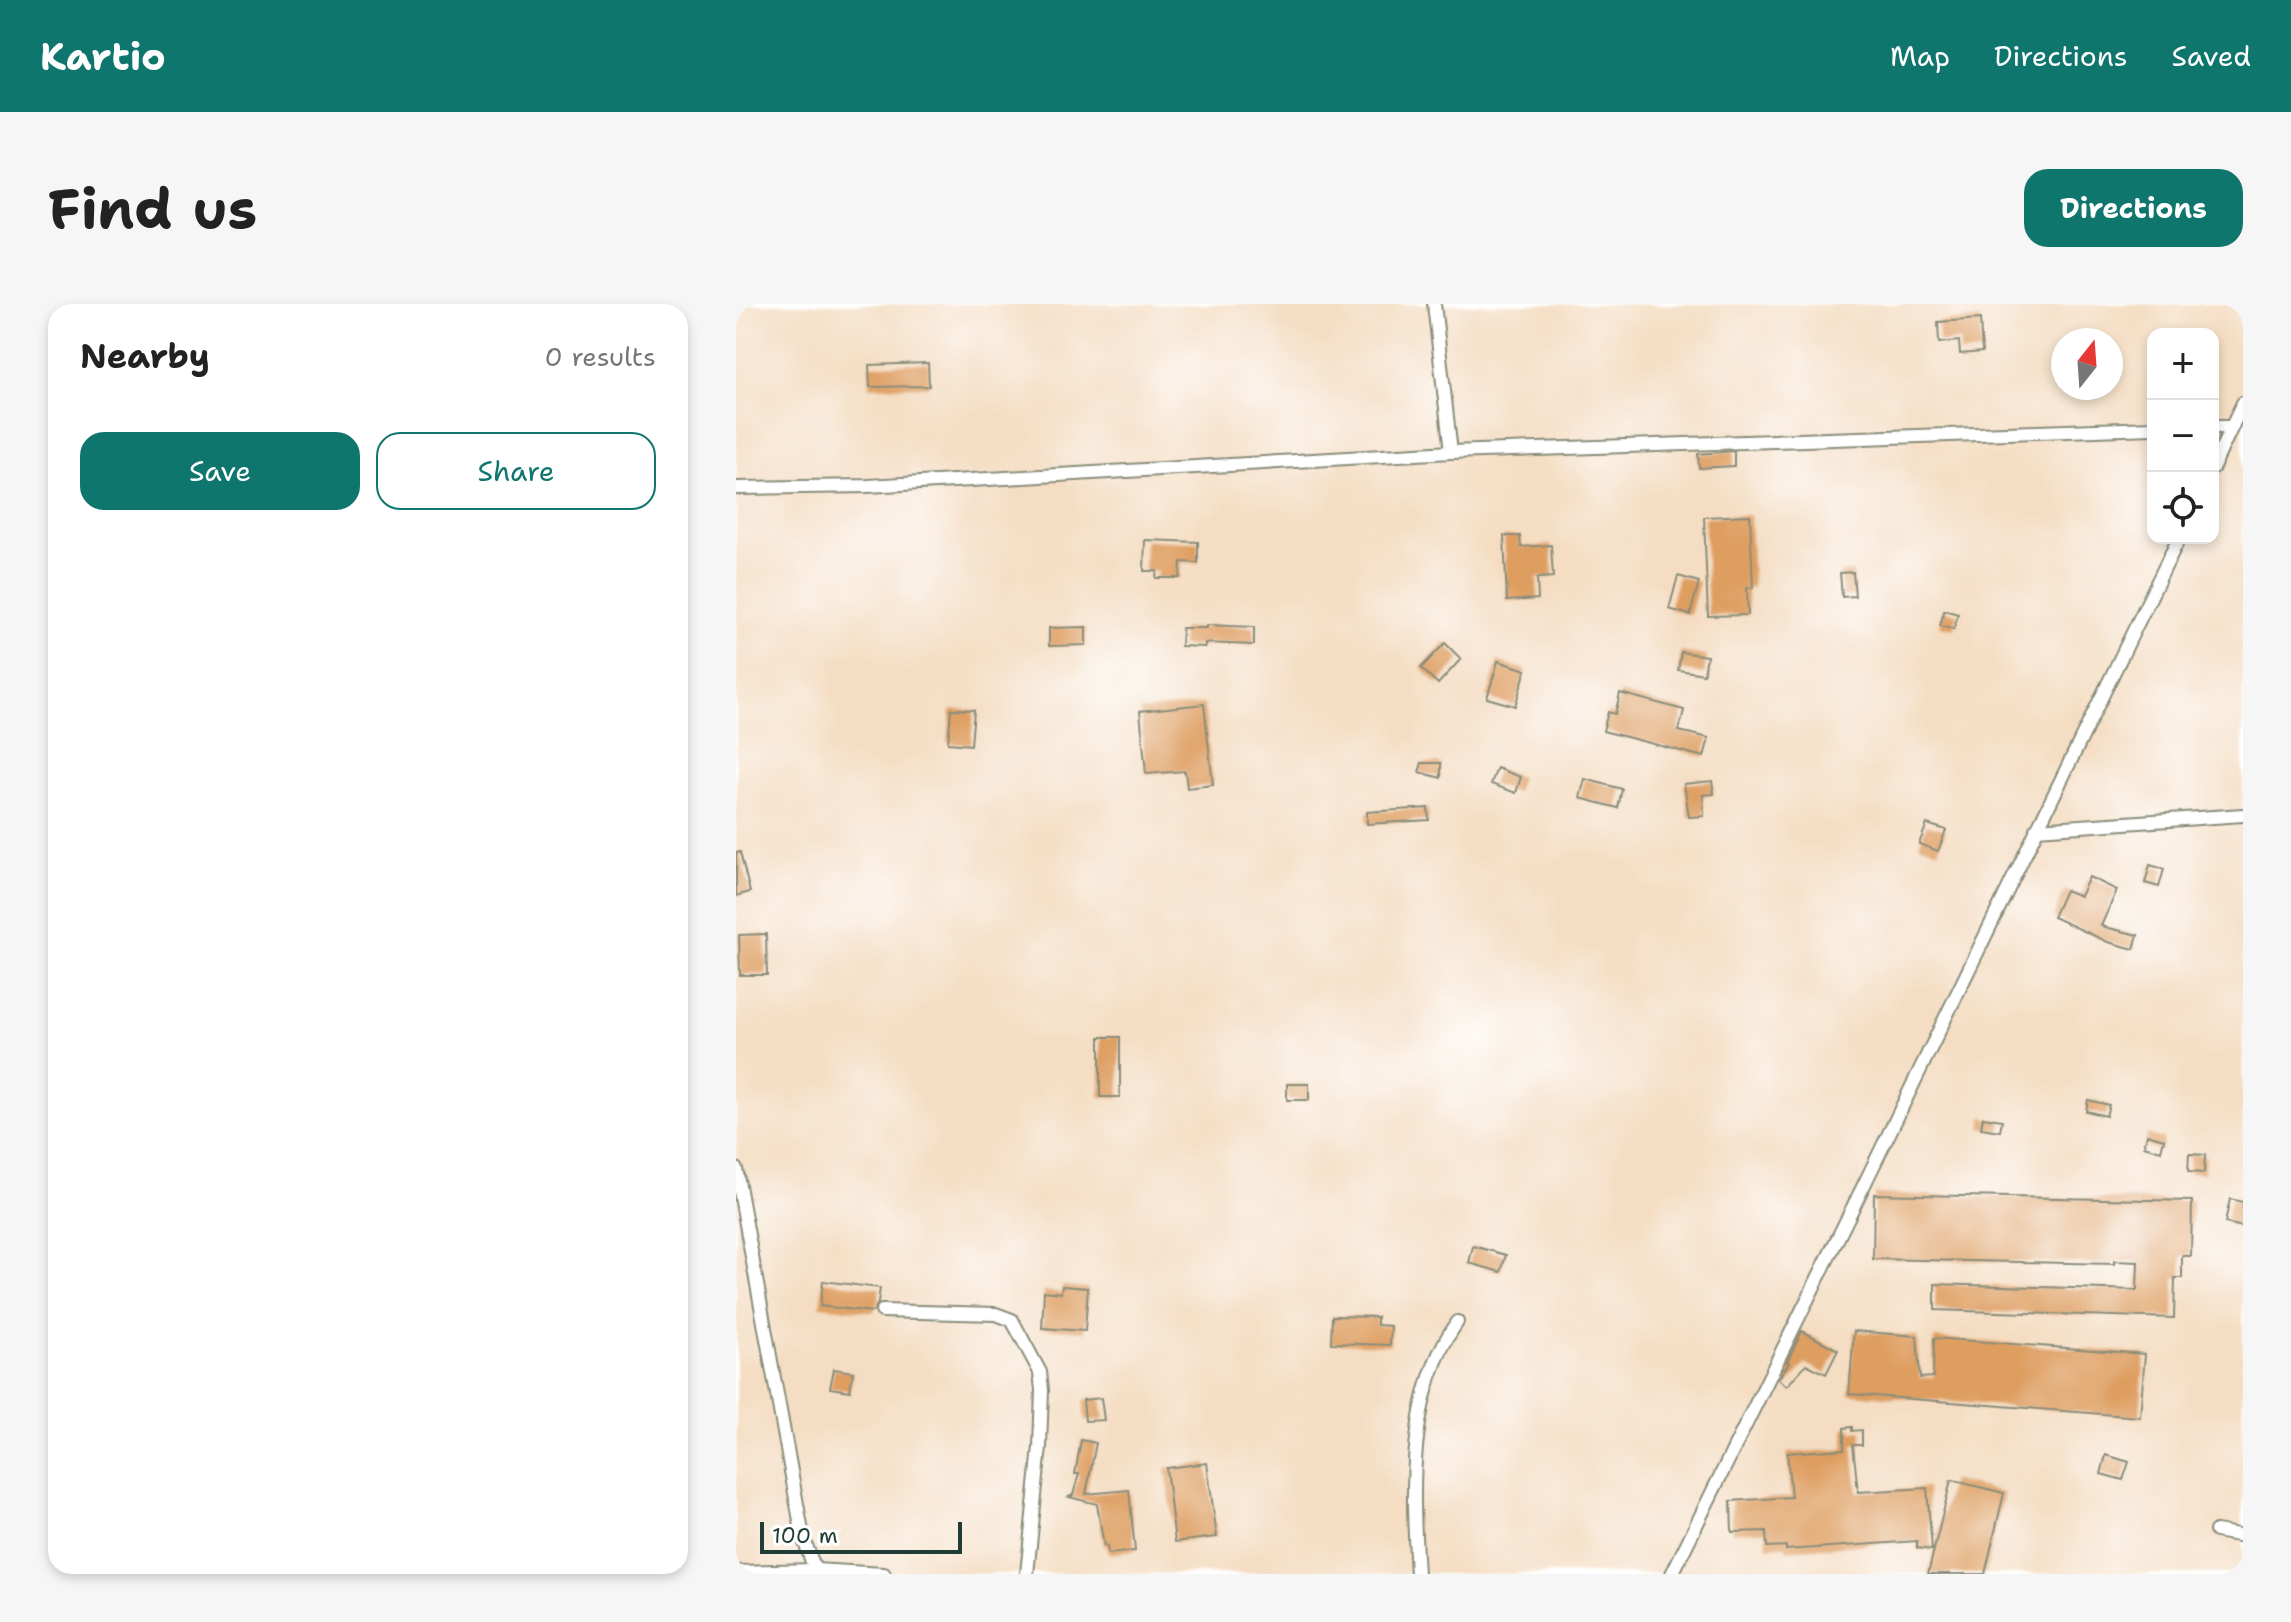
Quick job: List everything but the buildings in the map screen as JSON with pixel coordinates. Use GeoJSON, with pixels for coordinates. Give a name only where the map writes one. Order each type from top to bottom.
{"type":"FeatureCollection","features":[{"type":"Feature","properties":{"kind":"street"},"geometry":{"type":"LineString","coordinates":[[1434,304],[1451,452]]}},
{"type":"Feature","properties":{"kind":"street"},"geometry":{"type":"LineString","coordinates":[[2219,454],[2243,403]]}},
{"type":"Feature","properties":{"kind":"street"},"geometry":{"type":"LineString","coordinates":[[2219,427],[2232,427]]}},
{"type":"Feature","properties":{"kind":"street"},"geometry":{"type":"LineString","coordinates":[[736,488],[868,486],[1451,452],[2147,428]]}},
{"type":"Feature","properties":{"kind":"street"},"geometry":{"type":"LineString","coordinates":[[1672,1574],[2176,544]]}},
{"type":"Feature","properties":{"kind":"street"},"geometry":{"type":"LineString","coordinates":[[2036,829],[2243,815]]}},
{"type":"Feature","properties":{"kind":"street"},"geometry":{"type":"LineString","coordinates":[[736,1169],[803,1537],[815,1570]]}},
{"type":"Feature","properties":{"kind":"street"},"geometry":{"type":"LineString","coordinates":[[882,1311],[996,1314],[1012,1320],[1040,1372],[1042,1390],[1040,1447],[1027,1574]]}},
{"type":"Feature","properties":{"kind":"street"},"geometry":{"type":"LineString","coordinates":[[1417,1574],[1414,1520],[1418,1431],[1435,1362],[1443,1342],[1457,1322]]}},
{"type":"Feature","properties":{"kind":"street"},"geometry":{"type":"LineString","coordinates":[[2216,1531],[2243,1536]]}},
{"type":"Feature","properties":{"kind":"street"},"geometry":{"type":"LineString","coordinates":[[736,1572],[815,1570],[884,1574]]}}]}
